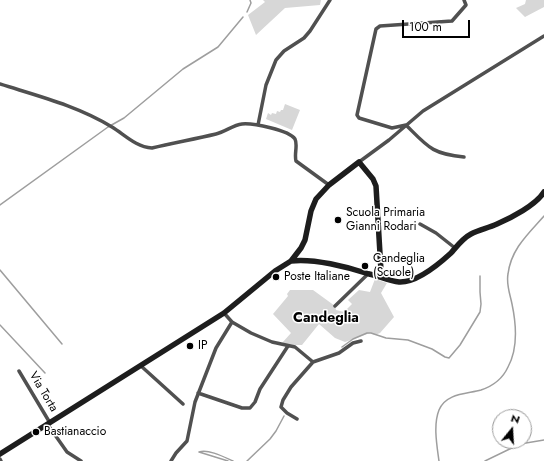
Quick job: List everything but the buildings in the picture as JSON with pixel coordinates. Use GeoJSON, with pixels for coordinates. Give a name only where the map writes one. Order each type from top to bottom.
{"type":"FeatureCollection","features":[{"type":"Feature","properties":{"kind":"main road"},"geometry":{"type":"LineString","coordinates":[[0,456],[224,314],[275,271],[291,261],[305,240],[314,201],[329,186],[359,162],[373,179],[376,186],[381,271],[383,278]]}},
{"type":"Feature","properties":{"kind":"main road"},"geometry":{"type":"LineString","coordinates":[[291,261],[312,261],[372,274],[397,282],[410,280],[428,271],[444,260],[471,234],[498,224],[531,205],[544,192]]}},
{"type":"Feature","properties":{"kind":"main road"},"geometry":{"type":"LineString","coordinates":[[372,274],[381,271]]}},
{"type":"Feature","properties":{"kind":"street"},"geometry":{"type":"LineString","coordinates":[[258,125],[266,85],[276,60],[284,51],[304,38],[330,0]]}},
{"type":"Feature","properties":{"kind":"street"},"geometry":{"type":"LineString","coordinates":[[406,126],[392,128],[386,127],[359,118],[357,115],[376,29],[380,26],[452,21],[466,5],[464,0]]}},
{"type":"Feature","properties":{"kind":"street"},"geometry":{"type":"LineString","coordinates":[[359,162],[423,111],[544,36]]}},
{"type":"Feature","properties":{"kind":"street"},"geometry":{"type":"LineString","coordinates":[[0,84],[80,110],[112,127],[134,142],[148,148],[216,134],[241,124],[258,125],[292,137],[296,142],[296,161],[329,186]]}},
{"type":"Feature","properties":{"kind":"street"},"geometry":{"type":"LineString","coordinates":[[406,126],[434,151],[448,156],[464,157]]}},
{"type":"Feature","properties":{"kind":"street"},"geometry":{"type":"LineString","coordinates":[[420,224],[436,233],[455,248]]}},
{"type":"Feature","properties":{"kind":"street"},"geometry":{"type":"LineString","coordinates":[[335,306],[372,274]]}},
{"type":"Feature","properties":{"kind":"street"},"geometry":{"type":"LineString","coordinates":[[224,314],[232,322],[262,338],[299,349],[313,362]]}},
{"type":"Feature","properties":{"kind":"street"},"geometry":{"type":"LineString","coordinates":[[171,461],[188,439],[193,408],[198,393],[216,348],[232,322]]}},
{"type":"Feature","properties":{"kind":"street"},"geometry":{"type":"LineString","coordinates":[[297,419],[282,409],[282,403],[291,387],[313,362],[339,353],[354,343],[362,341]]}},
{"type":"Feature","properties":{"kind":"street"},"geometry":{"type":"LineString","coordinates":[[198,393],[242,408],[250,408],[255,402],[260,389],[288,346]]}},
{"type":"Feature","properties":{"kind":"street"},"geometry":{"type":"LineString","coordinates":[[141,366],[183,404]]}},
{"type":"Feature","properties":{"kind":"street","name":"Via Torta"},"geometry":{"type":"LineString","coordinates":[[19,371],[66,452],[81,461]]}},
{"type":"Feature","properties":{"kind":"shaded area"},"geometry":{"type":"Polygon","coordinates":[[[263,0],[321,0],[320,5],[285,8],[256,35],[248,15],[265,2],[263,0]]]}},
{"type":"Feature","properties":{"kind":"shaded area"},"geometry":{"type":"Polygon","coordinates":[[[526,0],[544,0],[544,7],[525,17],[516,8],[525,4],[526,0]]]}},
{"type":"Feature","properties":{"kind":"shaded area"},"geometry":{"type":"Polygon","coordinates":[[[285,104],[300,110],[292,130],[266,119],[268,113],[271,115],[272,113],[276,114],[277,111],[280,112],[283,110],[285,104]]]}},
{"type":"Feature","properties":{"kind":"shaded area"},"geometry":{"type":"Polygon","coordinates":[[[375,279],[387,283],[381,293],[394,317],[380,333],[375,335],[370,333],[345,342],[335,338],[319,324],[302,345],[282,343],[291,333],[273,314],[288,296],[287,294],[290,290],[313,290],[335,306],[336,310],[344,312],[352,304],[348,300],[359,290],[370,292],[375,279]]]}},
{"type":"Feature","properties":{"kind":"waterway"},"geometry":{"type":"LineString","coordinates":[[247,12],[251,3],[250,0]]}},
{"type":"Feature","properties":{"kind":"waterway"},"geometry":{"type":"LineString","coordinates":[[0,205],[108,127],[124,118],[183,69],[218,47],[243,17]]}},
{"type":"Feature","properties":{"kind":"waterway"},"geometry":{"type":"LineString","coordinates":[[439,461],[436,422],[442,404],[457,395],[481,390],[490,386],[503,375],[511,360],[515,344],[515,328],[508,289],[508,274],[510,265],[516,249],[544,216]]}},
{"type":"Feature","properties":{"kind":"waterway"},"geometry":{"type":"LineString","coordinates":[[0,270],[62,344]]}},
{"type":"Feature","properties":{"kind":"waterway"},"geometry":{"type":"LineString","coordinates":[[342,347],[353,339],[367,333],[371,333],[386,338],[408,340],[432,349],[449,358],[460,345],[480,312],[480,276]]}},
{"type":"Feature","properties":{"kind":"waterway"},"geometry":{"type":"LineString","coordinates":[[0,325],[45,373]]}},
{"type":"Feature","properties":{"kind":"waterway"},"geometry":{"type":"LineString","coordinates":[[247,461],[270,439],[284,416]]}},
{"type":"Feature","properties":{"kind":"waterway"},"geometry":{"type":"LineString","coordinates":[[485,461],[520,444],[544,440]]}},
{"type":"Feature","properties":{"kind":"waterway"},"geometry":{"type":"LineString","coordinates":[[199,452],[212,452],[233,461]]}},
{"type":"Feature","properties":{"kind":"waterway"},"geometry":{"type":"LineString","coordinates":[[199,452],[228,461]]}},
{"type":"Feature","properties":{"kind":"place","name":"Scuola Primaria Gianni Rodari"},"geometry":{"type":"Point","coordinates":[338,220]}},
{"type":"Feature","properties":{"kind":"place","name":"Candeglia (Scuole)"},"geometry":{"type":"Point","coordinates":[365,266]}},
{"type":"Feature","properties":{"kind":"place","name":"Poste Italiane"},"geometry":{"type":"Point","coordinates":[276,277]}},
{"type":"Feature","properties":{"kind":"place","name":"IP"},"geometry":{"type":"Point","coordinates":[190,346]}},
{"type":"Feature","properties":{"kind":"place","name":"Bastianaccio"},"geometry":{"type":"Point","coordinates":[36,432]}},
{"type":"Feature","properties":{"kind":"district","name":"Candeglia"},"geometry":{"type":"Point","coordinates":[326,319]}}]}
